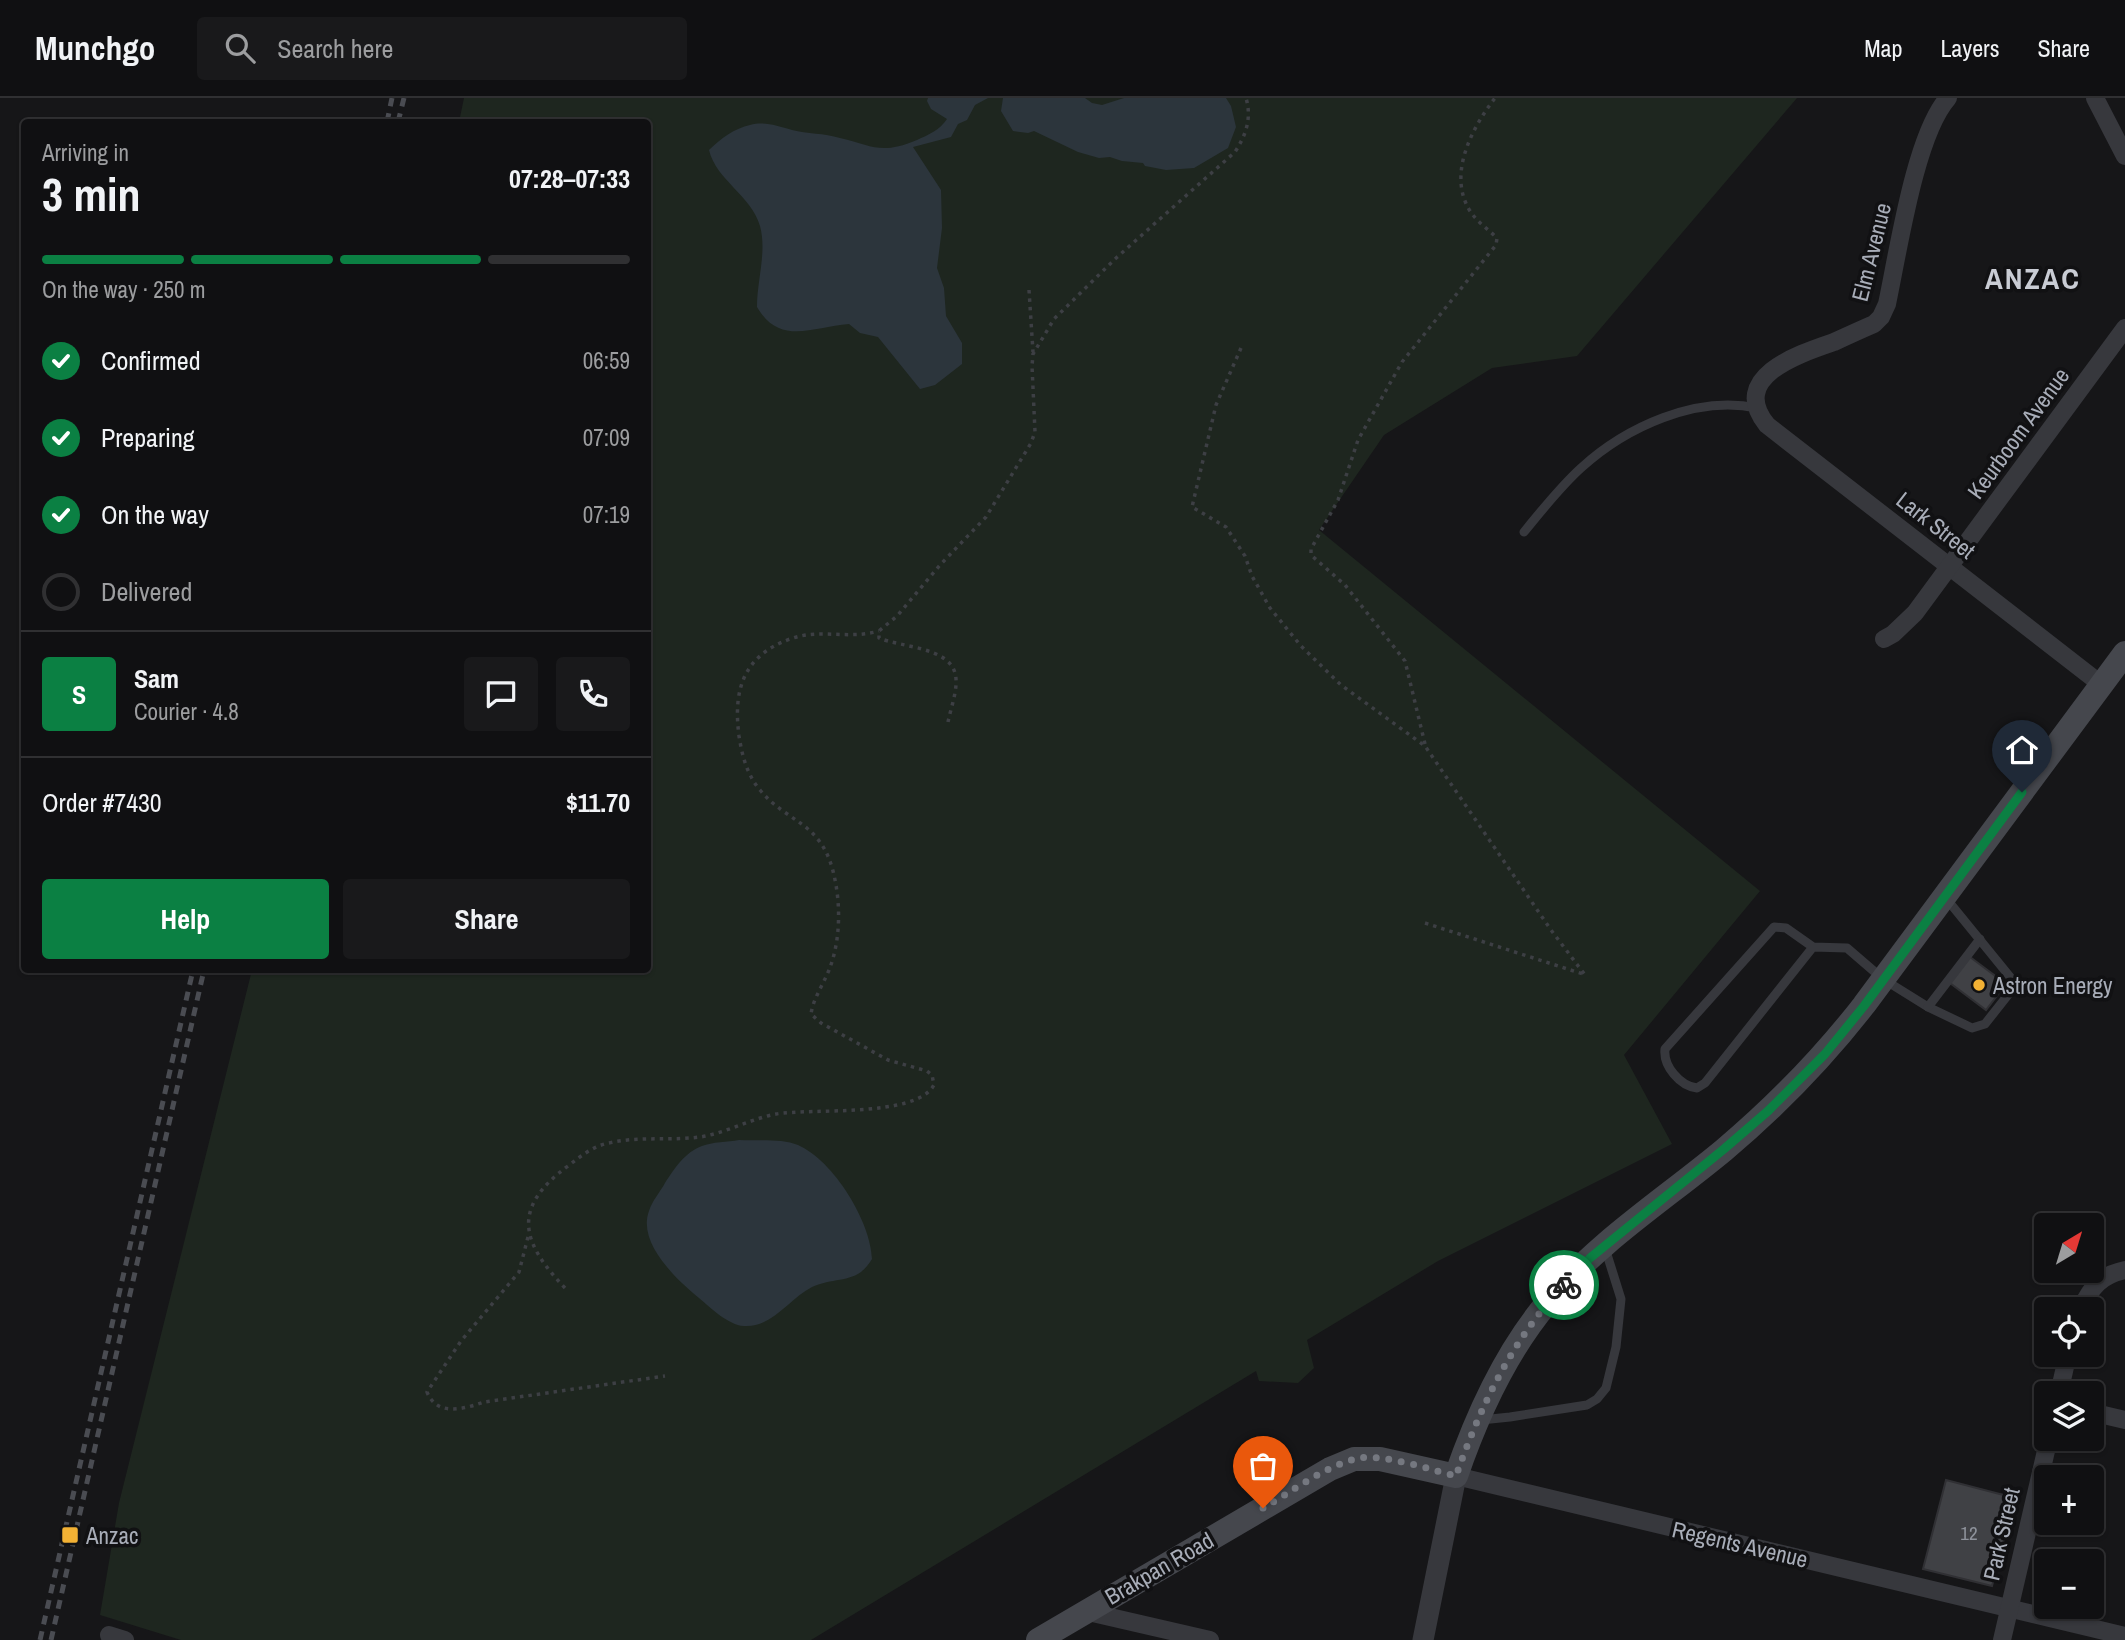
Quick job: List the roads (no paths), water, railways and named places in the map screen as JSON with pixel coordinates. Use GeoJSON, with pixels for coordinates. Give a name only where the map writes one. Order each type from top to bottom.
{"type":"FeatureCollection","features":[{"type":"Feature","properties":{"kind":"main road"},"geometry":{"type":"LineString","coordinates":[[1456,1476],[1478,1420],[1514,1350],[1547,1303],[1604,1247],[1768,1111],[1825,1054],[2125,653]]}},
{"type":"Feature","properties":{"kind":"main road","name":"Regents Avenue"},"geometry":{"type":"LineString","coordinates":[[1354,1459],[1394,1461],[1456,1476]]}},
{"type":"Feature","properties":{"kind":"main road","name":"Brakpan Road"},"geometry":{"type":"LineString","coordinates":[[1038,1640],[1330,1469],[1354,1459]]}},
{"type":"Feature","properties":{"kind":"street","name":"Elm Avenue"},"geometry":{"type":"LineString","coordinates":[[1757,401],[1763,379],[1782,363],[1874,324],[1881,317],[1887,304],[1917,165],[1940,107],[1948,98]]}},
{"type":"Feature","properties":{"kind":"street"},"geometry":{"type":"LineString","coordinates":[[2095,98],[2125,156]]}},
{"type":"Feature","properties":{"kind":"street","name":"Keurboom Avenue"},"geometry":{"type":"LineString","coordinates":[[1884,639],[1915,613],[2125,328]]}},
{"type":"Feature","properties":{"kind":"street","name":"Lark Street"},"geometry":{"type":"LineString","coordinates":[[1757,401],[1759,415],[1768,425],[2102,685]]}},
{"type":"Feature","properties":{"kind":"street"},"geometry":{"type":"LineString","coordinates":[[2088,1297],[2094,1285],[2104,1277],[2125,1270]]}},
{"type":"Feature","properties":{"kind":"street"},"geometry":{"type":"LineString","coordinates":[[2104,1415],[2125,1420]]}},
{"type":"Feature","properties":{"kind":"street","name":"Park Street"},"geometry":{"type":"LineString","coordinates":[[2002,1640],[2046,1451]]}},
{"type":"Feature","properties":{"kind":"street"},"geometry":{"type":"LineString","coordinates":[[1423,1640],[1456,1476]]}},
{"type":"Feature","properties":{"kind":"street","name":"Regents Avenue"},"geometry":{"type":"LineString","coordinates":[[1456,1476],[2125,1636]]}},
{"type":"Feature","properties":{"kind":"street"},"geometry":{"type":"LineString","coordinates":[[1084,1611],[1210,1640]]}},
{"type":"Feature","properties":{"kind":"lane"},"geometry":{"type":"LineString","coordinates":[[1524,532],[1552,497],[1581,468],[1612,444],[1660,419],[1703,407],[1757,401]]}},
{"type":"Feature","properties":{"kind":"lane"},"geometry":{"type":"LineString","coordinates":[[1813,947],[1705,1083],[1691,1088],[1671,1072],[1664,1056],[1665,1049],[1774,927],[1786,928],[1813,947],[1847,948],[1883,979],[1928,1007],[1961,1025],[1972,1028],[1985,1024],[2015,986],[2013,978],[1944,896]]}},
{"type":"Feature","properties":{"kind":"lane"},"geometry":{"type":"LineString","coordinates":[[1928,1007],[1980,939]]}},
{"type":"Feature","properties":{"kind":"lane"},"geometry":{"type":"LineString","coordinates":[[1478,1420],[1510,1418],[1587,1405],[1597,1399],[1606,1388],[1616,1347],[1620,1299],[1604,1247]]}},
{"type":"Feature","properties":{"kind":"railway"},"geometry":{"type":"LineString","coordinates":[[388,119],[392,98]]}},
{"type":"Feature","properties":{"kind":"railway"},"geometry":{"type":"LineString","coordinates":[[399,119],[404,98]]}},
{"type":"Feature","properties":{"kind":"railway"},"geometry":{"type":"LineString","coordinates":[[40,1640],[192,973]]}},
{"type":"Feature","properties":{"kind":"railway"},"geometry":{"type":"LineString","coordinates":[[51,1640],[203,973]]}},
{"type":"Feature","properties":{"kind":"place","name":"Astron Energy"},"geometry":{"type":"Point","coordinates":[1979,985]}},
{"type":"Feature","properties":{"kind":"place","name":"Anzac"},"geometry":{"type":"Point","coordinates":[70,1535]}},
{"type":"Feature","properties":{"kind":"district","name":"ANZAC"},"geometry":{"type":"Point","coordinates":[2033,278]}}]}
